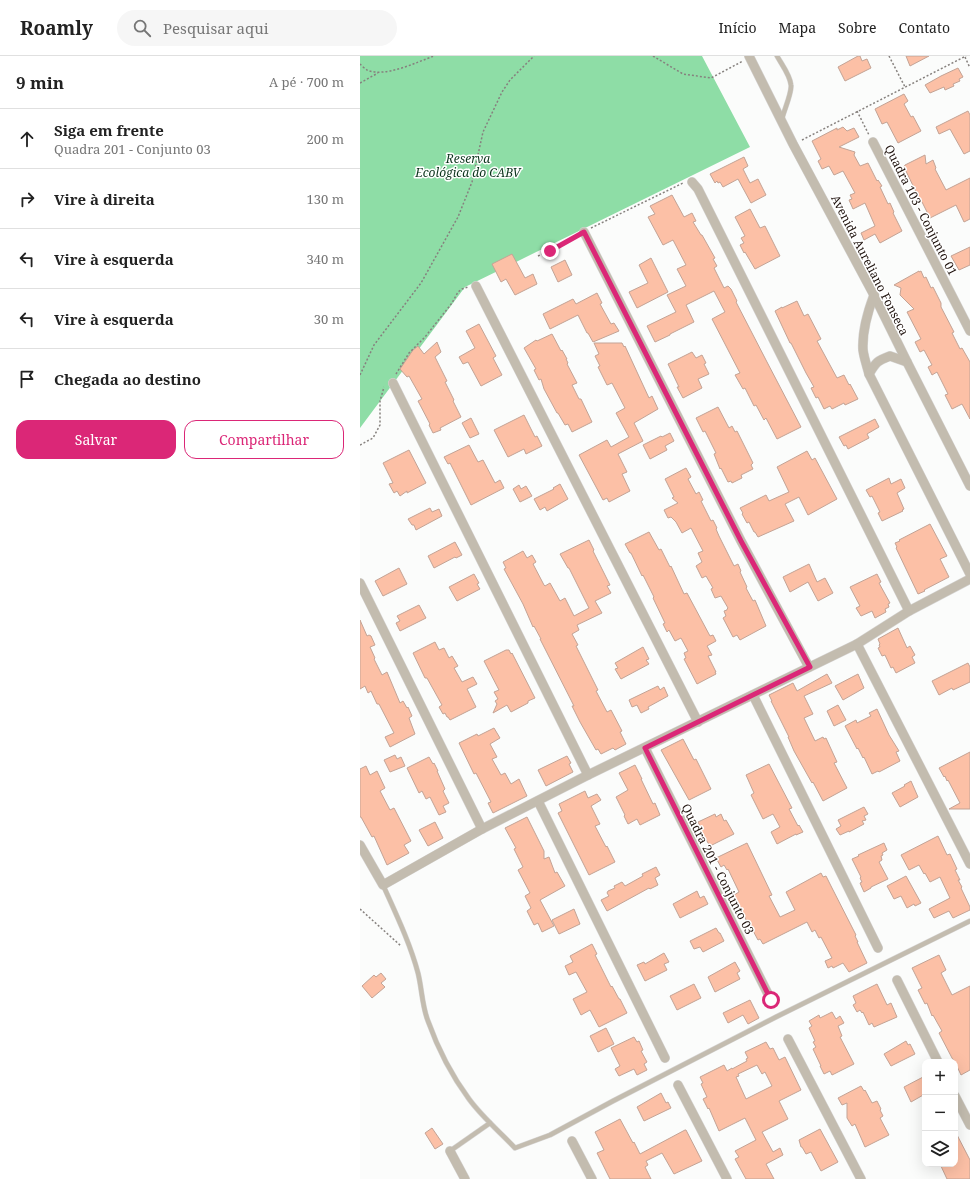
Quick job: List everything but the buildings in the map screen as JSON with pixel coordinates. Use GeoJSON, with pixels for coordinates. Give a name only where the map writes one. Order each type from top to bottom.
{"type":"FeatureCollection","features":[{"type":"Feature","properties":{"kind":"street","name":"Avenida Aureliano Fonseca"},"geometry":{"type":"LineString","coordinates":[[749,57],[793,144],[874,295],[906,362],[970,486]]}},
{"type":"Feature","properties":{"kind":"street","name":"Quadra 103 - Conjunto 01"},"geometry":{"type":"LineString","coordinates":[[873,142],[970,331]]}},
{"type":"Feature","properties":{"kind":"street"},"geometry":{"type":"LineString","coordinates":[[692,182],[698,190],[909,611]]}},
{"type":"Feature","properties":{"kind":"street"},"geometry":{"type":"LineString","coordinates":[[584,232],[741,541],[810,667]]}},
{"type":"Feature","properties":{"kind":"street"},"geometry":{"type":"LineString","coordinates":[[476,286],[698,722]]}},
{"type":"Feature","properties":{"kind":"street"},"geometry":{"type":"LineString","coordinates":[[874,295],[868,313],[863,348],[864,358],[869,374],[970,574]]}},
{"type":"Feature","properties":{"kind":"street"},"geometry":{"type":"LineString","coordinates":[[869,374],[874,364],[890,356],[906,362]]}},
{"type":"Feature","properties":{"kind":"street"},"geometry":{"type":"LineString","coordinates":[[393,383],[588,775]]}},
{"type":"Feature","properties":{"kind":"street"},"geometry":{"type":"LineString","coordinates":[[360,845],[383,885],[482,829],[588,775],[857,644],[909,611],[970,579]]}},
{"type":"Feature","properties":{"kind":"street"},"geometry":{"type":"LineString","coordinates":[[360,583],[482,829]]}},
{"type":"Feature","properties":{"kind":"street"},"geometry":{"type":"LineString","coordinates":[[857,644],[970,864]]}},
{"type":"Feature","properties":{"kind":"street"},"geometry":{"type":"LineString","coordinates":[[753,695],[878,948]]}},
{"type":"Feature","properties":{"kind":"street","name":"Quadra 201 - Conjunto 03"},"geometry":{"type":"LineString","coordinates":[[645,748],[771,1000]]}},
{"type":"Feature","properties":{"kind":"street"},"geometry":{"type":"LineString","coordinates":[[538,801],[665,1058]]}},
{"type":"Feature","properties":{"kind":"street"},"geometry":{"type":"LineString","coordinates":[[897,980],[936,1059]]}},
{"type":"Feature","properties":{"kind":"street"},"geometry":{"type":"LineString","coordinates":[[788,1039],[861,1179]]}},
{"type":"Feature","properties":{"kind":"street"},"geometry":{"type":"LineString","coordinates":[[678,1085],[727,1179]]}},
{"type":"Feature","properties":{"kind":"street"},"geometry":{"type":"LineString","coordinates":[[958,1102],[970,1125]]}},
{"type":"Feature","properties":{"kind":"street"},"geometry":{"type":"LineString","coordinates":[[572,1141],[592,1179]]}},
{"type":"Feature","properties":{"kind":"street"},"geometry":{"type":"LineString","coordinates":[[450,1151],[465,1179]]}},
{"type":"Feature","properties":{"kind":"lane"},"geometry":{"type":"LineString","coordinates":[[777,56],[789,77],[791,84],[791,90],[781,120]]}},
{"type":"Feature","properties":{"kind":"lane"},"geometry":{"type":"LineString","coordinates":[[383,885],[413,956],[427,1020],[435,1040],[448,1065],[470,1100],[490,1124],[516,1148],[550,1135],[776,1017],[970,921]]}},
{"type":"Feature","properties":{"kind":"lane"},"geometry":{"type":"LineString","coordinates":[[450,1151],[490,1124]]}},
{"type":"Feature","properties":{"kind":"path"},"geometry":{"type":"LineString","coordinates":[[360,83],[379,73],[390,71],[434,56]]}},
{"type":"Feature","properties":{"kind":"path"},"geometry":{"type":"LineString","coordinates":[[360,375],[374,345],[421,283],[458,217],[472,182],[483,132],[502,92],[510,80],[534,56]]}},
{"type":"Feature","properties":{"kind":"path"},"geometry":{"type":"LineString","coordinates":[[653,56],[683,74],[711,78],[749,57]]}},
{"type":"Feature","properties":{"kind":"path"},"geometry":{"type":"LineString","coordinates":[[889,56],[905,87]]}},
{"type":"Feature","properties":{"kind":"path"},"geometry":{"type":"LineString","coordinates":[[793,144],[966,56],[970,68]]}},
{"type":"Feature","properties":{"kind":"path"},"geometry":{"type":"LineString","coordinates":[[360,64],[367,70],[379,73]]}},
{"type":"Feature","properties":{"kind":"path"},"geometry":{"type":"LineString","coordinates":[[858,112],[873,142]]}},
{"type":"Feature","properties":{"kind":"path"},"geometry":{"type":"LineString","coordinates":[[538,256],[681,183],[692,182]]}},
{"type":"Feature","properties":{"kind":"path"},"geometry":{"type":"LineString","coordinates":[[360,445],[373,438],[380,425],[380,401],[384,387],[393,383],[395,375],[409,352],[425,337],[452,303],[458,292],[465,287],[476,286]]}},
{"type":"Feature","properties":{"kind":"path"},"geometry":{"type":"LineString","coordinates":[[360,909],[401,946]]}},
{"type":"Feature","properties":{"kind":"green space","name":"Reserva Ecológica do CABV"},"geometry":{"type":"Polygon","coordinates":[[[360,56],[702,56],[750,147],[465,287],[360,428],[360,56]]]}},
{"type":"Feature","properties":{"kind":"route"},"geometry":{"type":"LineString","coordinates":[[550,251],[584,232],[741,541],[810,667],[645,748],[771,1000]]}}]}
